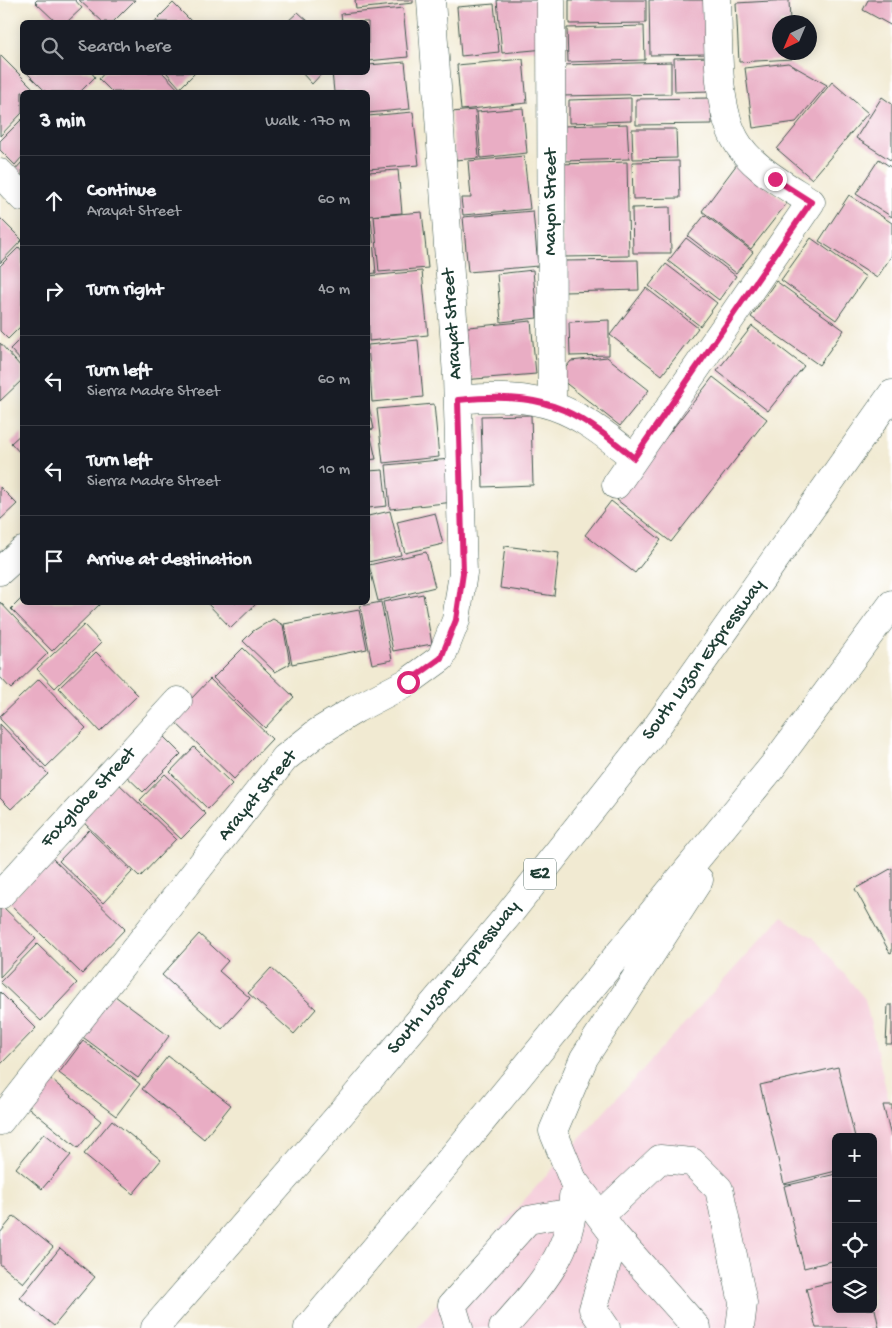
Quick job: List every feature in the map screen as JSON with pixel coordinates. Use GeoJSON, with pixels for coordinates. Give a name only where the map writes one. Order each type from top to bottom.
{"type":"FeatureCollection","features":[{"type":"Feature","properties":{"kind":"main road","name":"Arayat Street"},"geometry":{"type":"LineString","coordinates":[[0,1121],[285,758],[318,732],[356,709],[408,682],[441,658],[456,620],[463,573],[458,400],[431,0]]}},
{"type":"Feature","properties":{"kind":"main road","name":"Mayon Street"},"geometry":{"type":"LineString","coordinates":[[551,0],[552,405]]}},
{"type":"Feature","properties":{"kind":"main road"},"geometry":{"type":"LineString","coordinates":[[616,485],[811,202],[775,179],[752,159],[735,139],[725,109],[716,0]]}},
{"type":"Feature","properties":{"kind":"main road"},"geometry":{"type":"LineString","coordinates":[[0,173],[20,195]]}},
{"type":"Feature","properties":{"kind":"main road","name":"South Luzon Expressway"},"geometry":{"type":"LineString","coordinates":[[155,1328],[344,1110],[502,922],[648,739],[892,394]]}},
{"type":"Feature","properties":{"kind":"main road"},"geometry":{"type":"LineString","coordinates":[[458,400],[498,396],[526,398],[552,405],[605,434],[634,458]]}},
{"type":"Feature","properties":{"kind":"main road"},"geometry":{"type":"LineString","coordinates":[[0,571],[20,552]]}},
{"type":"Feature","properties":{"kind":"main road"},"geometry":{"type":"LineString","coordinates":[[308,1328],[449,1161],[772,767],[892,604]]}},
{"type":"Feature","properties":{"kind":"main road","name":"Foxglobe Street"},"geometry":{"type":"LineString","coordinates":[[0,895],[178,701]]}},
{"type":"Feature","properties":{"kind":"main road"},"geometry":{"type":"LineString","coordinates":[[697,1328],[608,1225],[573,1180],[553,1130],[584,1058],[772,767]]}},
{"type":"Feature","properties":{"kind":"main road"},"geometry":{"type":"LineString","coordinates":[[606,1328],[593,1309],[608,1225],[660,1159],[692,1162],[719,1189],[743,1303],[740,1328]]}},
{"type":"Feature","properties":{"kind":"main road"},"geometry":{"type":"LineString","coordinates":[[503,1328],[543,1283],[564,1245],[573,1212],[573,1180]]}},
{"type":"Feature","properties":{"kind":"main road"},"geometry":{"type":"LineString","coordinates":[[459,1328],[452,1305],[528,1220],[573,1212]]}},
{"type":"Feature","properties":{"kind":"shaded area"},"geometry":{"type":"Polygon","coordinates":[[[781,917],[813,937],[865,999],[892,1115],[892,1328],[417,1328],[517,1208],[781,917]]]}},
{"type":"Feature","properties":{"kind":"building"},"geometry":{"type":"Polygon","coordinates":[[[37,0],[75,0],[82,8],[69,20],[54,20],[35,2],[37,0]]]}},
{"type":"Feature","properties":{"kind":"building"},"geometry":{"type":"Polygon","coordinates":[[[79,0],[135,0],[115,20],[101,20],[79,0]]]}},
{"type":"Feature","properties":{"kind":"building"},"geometry":{"type":"Polygon","coordinates":[[[355,0],[413,0],[413,3],[356,9],[355,0]]]}},
{"type":"Feature","properties":{"kind":"building"},"geometry":{"type":"Polygon","coordinates":[[[497,0],[540,0],[545,49],[502,53],[497,0]]]}},
{"type":"Feature","properties":{"kind":"building"},"geometry":{"type":"Polygon","coordinates":[[[569,0],[646,0],[646,23],[569,24],[569,0]]]}},
{"type":"Feature","properties":{"kind":"building"},"geometry":{"type":"Polygon","coordinates":[[[649,0],[707,0],[708,54],[650,55],[649,0]]]}},
{"type":"Feature","properties":{"kind":"building"},"geometry":{"type":"Polygon","coordinates":[[[789,0],[790,15],[772,15],[772,60],[774,60],[739,62],[736,3],[789,0]]]}},
{"type":"Feature","properties":{"kind":"building"},"geometry":{"type":"Polygon","coordinates":[[[868,0],[892,0],[892,26],[863,10],[868,0]]]}},
{"type":"Feature","properties":{"kind":"building"},"geometry":{"type":"Polygon","coordinates":[[[173,3],[190,20],[156,20],[173,3]]]}},
{"type":"Feature","properties":{"kind":"building"},"geometry":{"type":"Polygon","coordinates":[[[494,4],[499,52],[461,56],[457,7],[494,4]]]}},
{"type":"Feature","properties":{"kind":"building"},"geometry":{"type":"Polygon","coordinates":[[[403,8],[408,57],[370,61],[370,20],[342,20],[341,14],[403,8]]]}},
{"type":"Feature","properties":{"kind":"building"},"geometry":{"type":"Polygon","coordinates":[[[298,12],[307,20],[289,20],[298,12]]]}},
{"type":"Feature","properties":{"kind":"building"},"geometry":{"type":"Polygon","coordinates":[[[644,26],[645,60],[568,62],[567,28],[644,26]]]}},
{"type":"Feature","properties":{"kind":"building"},"geometry":{"type":"Polygon","coordinates":[[[0,55],[35,90],[20,90],[20,115],[0,136],[0,55]]]}},
{"type":"Feature","properties":{"kind":"building"},"geometry":{"type":"Polygon","coordinates":[[[709,57],[710,91],[675,92],[674,58],[709,57]]]}},
{"type":"Feature","properties":{"kind":"building"},"geometry":{"type":"Polygon","coordinates":[[[523,59],[527,103],[461,110],[457,65],[523,59]]]}},
{"type":"Feature","properties":{"kind":"building"},"geometry":{"type":"Polygon","coordinates":[[[405,62],[410,109],[370,113],[370,90],[334,90],[332,75],[370,75],[370,65],[405,62]]]}},
{"type":"Feature","properties":{"kind":"building"},"geometry":{"type":"Polygon","coordinates":[[[671,62],[671,94],[560,96],[560,65],[671,62]]]}},
{"type":"Feature","properties":{"kind":"building"},"geometry":{"type":"Polygon","coordinates":[[[788,63],[827,85],[796,122],[753,128],[745,68],[788,63]]]}},
{"type":"Feature","properties":{"kind":"building"},"geometry":{"type":"Polygon","coordinates":[[[29,75],[93,75],[95,77],[82,90],[44,90],[29,75]]]}},
{"type":"Feature","properties":{"kind":"building"},"geometry":{"type":"Polygon","coordinates":[[[102,75],[165,75],[179,90],[110,90],[99,79],[102,75]]]}},
{"type":"Feature","properties":{"kind":"building"},"geometry":{"type":"Polygon","coordinates":[[[169,75],[193,75],[180,88],[169,75]]]}},
{"type":"Feature","properties":{"kind":"building"},"geometry":{"type":"Polygon","coordinates":[[[304,75],[320,75],[312,84],[304,75]]]}},
{"type":"Feature","properties":{"kind":"building"},"geometry":{"type":"Polygon","coordinates":[[[832,82],[868,113],[812,179],[777,149],[832,82]]]}},
{"type":"Feature","properties":{"kind":"building"},"geometry":{"type":"Polygon","coordinates":[[[882,97],[892,104],[892,161],[856,138],[882,97]]]}},
{"type":"Feature","properties":{"kind":"building"},"geometry":{"type":"Polygon","coordinates":[[[631,98],[631,121],[569,123],[569,100],[631,98]]]}},
{"type":"Feature","properties":{"kind":"building"},"geometry":{"type":"Polygon","coordinates":[[[711,98],[712,124],[636,125],[636,99],[711,98]]]}},
{"type":"Feature","properties":{"kind":"building"},"geometry":{"type":"Polygon","coordinates":[[[523,108],[527,153],[481,158],[477,112],[523,108]]]}},
{"type":"Feature","properties":{"kind":"building"},"geometry":{"type":"Polygon","coordinates":[[[475,110],[479,158],[455,160],[451,112],[475,110]]]}},
{"type":"Feature","properties":{"kind":"building"},"geometry":{"type":"Polygon","coordinates":[[[413,112],[419,165],[370,169],[370,116],[413,112]]]}},
{"type":"Feature","properties":{"kind":"building"},"geometry":{"type":"Polygon","coordinates":[[[20,121],[20,159],[15,165],[0,150],[0,141],[20,121]]]}},
{"type":"Feature","properties":{"kind":"building"},"geometry":{"type":"Polygon","coordinates":[[[627,124],[629,159],[564,161],[563,126],[627,124]]]}},
{"type":"Feature","properties":{"kind":"building"},"geometry":{"type":"Polygon","coordinates":[[[632,129],[676,129],[677,158],[633,159],[632,129]]]}},
{"type":"Feature","properties":{"kind":"building"},"geometry":{"type":"Polygon","coordinates":[[[524,156],[530,209],[463,215],[461,198],[471,198],[468,161],[524,156]]]}},
{"type":"Feature","properties":{"kind":"building"},"geometry":{"type":"Polygon","coordinates":[[[879,159],[892,168],[892,217],[856,194],[879,159]]]}},
{"type":"Feature","properties":{"kind":"building"},"geometry":{"type":"Polygon","coordinates":[[[679,161],[680,198],[633,199],[632,162],[679,161]]]}},
{"type":"Feature","properties":{"kind":"building"},"geometry":{"type":"Polygon","coordinates":[[[627,162],[629,256],[563,257],[560,164],[627,162]]]}},
{"type":"Feature","properties":{"kind":"building"},"geometry":{"type":"Polygon","coordinates":[[[20,164],[20,180],[13,172],[20,164]]]}},
{"type":"Feature","properties":{"kind":"building"},"geometry":{"type":"Polygon","coordinates":[[[737,164],[787,203],[751,249],[702,211],[737,164]]]}},
{"type":"Feature","properties":{"kind":"building"},"geometry":{"type":"Polygon","coordinates":[[[398,170],[402,213],[370,216],[370,172],[398,170]]]}},
{"type":"Feature","properties":{"kind":"building"},"geometry":{"type":"Polygon","coordinates":[[[849,195],[892,223],[892,255],[877,278],[819,241],[849,195]]]}},
{"type":"Feature","properties":{"kind":"building"},"geometry":{"type":"Polygon","coordinates":[[[670,207],[671,253],[633,253],[632,208],[670,207]]]}},
{"type":"Feature","properties":{"kind":"building"},"geometry":{"type":"Polygon","coordinates":[[[533,211],[538,266],[468,272],[463,217],[533,211]]]}},
{"type":"Feature","properties":{"kind":"building"},"geometry":{"type":"Polygon","coordinates":[[[422,212],[428,268],[379,272],[374,216],[422,212]]]}},
{"type":"Feature","properties":{"kind":"building"},"geometry":{"type":"Polygon","coordinates":[[[705,215],[753,252],[736,273],[688,236],[705,215]]]}},
{"type":"Feature","properties":{"kind":"building"},"geometry":{"type":"Polygon","coordinates":[[[0,218],[20,238],[20,242],[0,263],[0,218]]]}},
{"type":"Feature","properties":{"kind":"building"},"geometry":{"type":"Polygon","coordinates":[[[370,219],[371,219],[376,273],[370,274],[370,219]]]}},
{"type":"Feature","properties":{"kind":"building"},"geometry":{"type":"Polygon","coordinates":[[[686,238],[736,276],[719,300],[668,261],[686,238]]]}},
{"type":"Feature","properties":{"kind":"building"},"geometry":{"type":"Polygon","coordinates":[[[811,238],[866,277],[836,320],[781,280],[811,238]]]}},
{"type":"Feature","properties":{"kind":"building"},"geometry":{"type":"Polygon","coordinates":[[[19,247],[20,327],[8,339],[0,331],[0,266],[19,247]]]}},
{"type":"Feature","properties":{"kind":"building"},"geometry":{"type":"Polygon","coordinates":[[[638,260],[639,290],[564,292],[563,261],[638,260]]]}},
{"type":"Feature","properties":{"kind":"building"},"geometry":{"type":"Polygon","coordinates":[[[666,264],[717,303],[700,326],[649,286],[666,264]]]}},
{"type":"Feature","properties":{"kind":"building"},"geometry":{"type":"Polygon","coordinates":[[[533,270],[537,318],[501,322],[497,274],[533,270]]]}},
{"type":"Feature","properties":{"kind":"building"},"geometry":{"type":"Polygon","coordinates":[[[422,271],[428,335],[370,341],[370,276],[422,271]]]}},
{"type":"Feature","properties":{"kind":"building"},"geometry":{"type":"Polygon","coordinates":[[[776,281],[844,330],[819,365],[751,317],[776,281]]]}},
{"type":"Feature","properties":{"kind":"building"},"geometry":{"type":"Polygon","coordinates":[[[646,288],[698,328],[662,375],[610,335],[646,288]]]}},
{"type":"Feature","properties":{"kind":"building"},"geometry":{"type":"Polygon","coordinates":[[[609,320],[609,355],[570,356],[569,322],[609,320]]]}},
{"type":"Feature","properties":{"kind":"building"},"geometry":{"type":"Polygon","coordinates":[[[531,321],[536,374],[463,380],[458,328],[531,321]]]}},
{"type":"Feature","properties":{"kind":"building"},"geometry":{"type":"Polygon","coordinates":[[[752,326],[804,366],[768,411],[717,371],[752,326]]]}},
{"type":"Feature","properties":{"kind":"building"},"geometry":{"type":"Polygon","coordinates":[[[20,339],[20,360],[10,349],[20,339]]]}},
{"type":"Feature","properties":{"kind":"building"},"geometry":{"type":"Polygon","coordinates":[[[418,340],[423,397],[372,402],[370,345],[418,340]]]}},
{"type":"Feature","properties":{"kind":"building"},"geometry":{"type":"Polygon","coordinates":[[[0,343],[20,366],[20,382],[0,401],[0,343]]]}},
{"type":"Feature","properties":{"kind":"building"},"geometry":{"type":"Polygon","coordinates":[[[607,357],[649,390],[620,426],[558,377],[571,361],[607,357]]]}},
{"type":"Feature","properties":{"kind":"building"},"geometry":{"type":"Polygon","coordinates":[[[713,377],[767,419],[671,542],[617,500],[713,377]]]}},
{"type":"Feature","properties":{"kind":"building"},"geometry":{"type":"Polygon","coordinates":[[[434,404],[439,457],[383,463],[377,409],[434,404]]]}},
{"type":"Feature","properties":{"kind":"building"},"geometry":{"type":"Polygon","coordinates":[[[370,411],[374,429],[370,430],[370,411]]]}},
{"type":"Feature","properties":{"kind":"building"},"geometry":{"type":"Polygon","coordinates":[[[531,415],[533,485],[483,487],[481,416],[531,415]]]}},
{"type":"Feature","properties":{"kind":"building"},"geometry":{"type":"Polygon","coordinates":[[[370,433],[376,459],[370,460],[370,433]]]}},
{"type":"Feature","properties":{"kind":"building"},"geometry":{"type":"Polygon","coordinates":[[[20,435],[20,453],[11,443],[20,435]]]}},
{"type":"Feature","properties":{"kind":"building"},"geometry":{"type":"Polygon","coordinates":[[[450,459],[454,502],[390,509],[386,465],[450,459]]]}},
{"type":"Feature","properties":{"kind":"building"},"geometry":{"type":"Polygon","coordinates":[[[383,470],[387,506],[370,508],[370,471],[383,470]]]}},
{"type":"Feature","properties":{"kind":"building"},"geometry":{"type":"Polygon","coordinates":[[[0,487],[17,504],[0,520],[0,487]]]}},
{"type":"Feature","properties":{"kind":"building"},"geometry":{"type":"Polygon","coordinates":[[[611,501],[661,540],[635,573],[585,535],[611,501]]]}},
{"type":"Feature","properties":{"kind":"building"},"geometry":{"type":"Polygon","coordinates":[[[390,511],[401,555],[370,562],[370,516],[390,511]]]}},
{"type":"Feature","properties":{"kind":"building"},"geometry":{"type":"Polygon","coordinates":[[[435,513],[443,544],[405,553],[397,522],[435,513]]]}},
{"type":"Feature","properties":{"kind":"building"},"geometry":{"type":"Polygon","coordinates":[[[505,546],[559,553],[554,596],[500,588],[505,546]]]}},
{"type":"Feature","properties":{"kind":"building"},"geometry":{"type":"Polygon","coordinates":[[[426,552],[435,587],[378,601],[370,565],[426,552]]]}},
{"type":"Feature","properties":{"kind":"building"},"geometry":{"type":"Polygon","coordinates":[[[423,594],[432,644],[393,651],[383,602],[423,594]]]}},
{"type":"Feature","properties":{"kind":"building"},"geometry":{"type":"Polygon","coordinates":[[[20,600],[20,605],[99,605],[52,651],[11,609],[20,600]]]}},
{"type":"Feature","properties":{"kind":"building"},"geometry":{"type":"Polygon","coordinates":[[[0,602],[48,653],[11,689],[0,677],[0,602]]]}},
{"type":"Feature","properties":{"kind":"building"},"geometry":{"type":"Polygon","coordinates":[[[381,602],[392,660],[372,664],[360,606],[381,602]]]}},
{"type":"Feature","properties":{"kind":"building"},"geometry":{"type":"Polygon","coordinates":[[[209,605],[255,605],[231,628],[209,605]]]}},
{"type":"Feature","properties":{"kind":"building"},"geometry":{"type":"Polygon","coordinates":[[[359,610],[367,649],[292,664],[284,624],[359,610]]]}},
{"type":"Feature","properties":{"kind":"building"},"geometry":{"type":"Polygon","coordinates":[[[273,619],[283,625],[290,664],[275,672],[243,641],[253,631],[273,619]]]}},
{"type":"Feature","properties":{"kind":"building"},"geometry":{"type":"Polygon","coordinates":[[[84,625],[101,643],[55,688],[37,669],[84,625]]]}},
{"type":"Feature","properties":{"kind":"building"},"geometry":{"type":"Polygon","coordinates":[[[243,648],[294,697],[265,728],[213,678],[243,648]]]}},
{"type":"Feature","properties":{"kind":"building"},"geometry":{"type":"Polygon","coordinates":[[[96,652],[138,695],[100,732],[59,688],[96,652]]]}},
{"type":"Feature","properties":{"kind":"building"},"geometry":{"type":"Polygon","coordinates":[[[39,679],[86,728],[46,767],[0,719],[0,716],[39,679]]]}},
{"type":"Feature","properties":{"kind":"building"},"geometry":{"type":"Polygon","coordinates":[[[210,679],[272,739],[234,779],[172,719],[210,679]]]}},
{"type":"Feature","properties":{"kind":"building"},"geometry":{"type":"Polygon","coordinates":[[[0,724],[48,774],[11,809],[0,798],[0,724]]]}},
{"type":"Feature","properties":{"kind":"building"},"geometry":{"type":"Polygon","coordinates":[[[158,731],[181,754],[143,792],[121,771],[158,731]]]}},
{"type":"Feature","properties":{"kind":"building"},"geometry":{"type":"Polygon","coordinates":[[[194,747],[232,784],[208,809],[170,772],[194,747]]]}},
{"type":"Feature","properties":{"kind":"building"},"geometry":{"type":"Polygon","coordinates":[[[165,774],[206,814],[181,839],[140,800],[165,774]]]}},
{"type":"Feature","properties":{"kind":"building"},"geometry":{"type":"Polygon","coordinates":[[[117,782],[176,839],[140,877],[81,820],[117,782]]]}},
{"type":"Feature","properties":{"kind":"building"},"geometry":{"type":"Polygon","coordinates":[[[89,830],[132,872],[103,903],[59,861],[89,830]]]}},
{"type":"Feature","properties":{"kind":"building"},"geometry":{"type":"Polygon","coordinates":[[[52,858],[125,929],[82,974],[9,903],[52,858]]]}},
{"type":"Feature","properties":{"kind":"building"},"geometry":{"type":"Polygon","coordinates":[[[892,868],[892,952],[890,953],[855,889],[892,868]]]}},
{"type":"Feature","properties":{"kind":"building"},"geometry":{"type":"Polygon","coordinates":[[[0,904],[36,939],[0,977],[0,904]]]}},
{"type":"Feature","properties":{"kind":"building"},"geometry":{"type":"Polygon","coordinates":[[[199,934],[228,961],[219,971],[250,998],[222,1029],[162,975],[199,934]]]}},
{"type":"Feature","properties":{"kind":"building"},"geometry":{"type":"Polygon","coordinates":[[[37,944],[77,983],[41,1021],[0,982],[37,944]]]}},
{"type":"Feature","properties":{"kind":"building"},"geometry":{"type":"Polygon","coordinates":[[[271,968],[316,1009],[294,1034],[248,993],[271,968]]]}},
{"type":"Feature","properties":{"kind":"building"},"geometry":{"type":"Polygon","coordinates":[[[0,992],[36,1028],[1,1064],[0,1063],[0,992]]]}},
{"type":"Feature","properties":{"kind":"building"},"geometry":{"type":"Polygon","coordinates":[[[111,993],[169,1036],[138,1078],[80,1035],[111,993]]]}},
{"type":"Feature","properties":{"kind":"building"},"geometry":{"type":"Polygon","coordinates":[[[888,1005],[892,1005],[892,1044],[886,1044],[888,1005]]]}},
{"type":"Feature","properties":{"kind":"building"},"geometry":{"type":"Polygon","coordinates":[[[83,1041],[140,1084],[116,1116],[59,1073],[83,1041]]]}},
{"type":"Feature","properties":{"kind":"building"},"geometry":{"type":"Polygon","coordinates":[[[168,1056],[231,1105],[204,1139],[142,1089],[168,1056]]]}},
{"type":"Feature","properties":{"kind":"building"},"geometry":{"type":"Polygon","coordinates":[[[838,1067],[854,1133],[832,1133],[832,1172],[784,1184],[760,1085],[838,1067]]]}},
{"type":"Feature","properties":{"kind":"building"},"geometry":{"type":"Polygon","coordinates":[[[47,1076],[101,1121],[78,1148],[24,1104],[47,1076]]]}},
{"type":"Feature","properties":{"kind":"building"},"geometry":{"type":"Polygon","coordinates":[[[883,1105],[892,1105],[892,1136],[891,1136],[883,1105]]]}},
{"type":"Feature","properties":{"kind":"building"},"geometry":{"type":"Polygon","coordinates":[[[112,1120],[161,1160],[133,1194],[84,1154],[112,1120]]]}},
{"type":"Feature","properties":{"kind":"building"},"geometry":{"type":"Polygon","coordinates":[[[44,1133],[71,1155],[42,1189],[16,1168],[44,1133]]]}},
{"type":"Feature","properties":{"kind":"building"},"geometry":{"type":"Polygon","coordinates":[[[832,1175],[832,1261],[804,1268],[784,1186],[832,1175]]]}},
{"type":"Feature","properties":{"kind":"building"},"geometry":{"type":"Polygon","coordinates":[[[14,1216],[53,1247],[23,1283],[0,1264],[0,1233],[14,1216]]]}},
{"type":"Feature","properties":{"kind":"building"},"geometry":{"type":"Polygon","coordinates":[[[60,1248],[95,1277],[54,1326],[20,1298],[60,1248]]]}},
{"type":"Feature","properties":{"kind":"building"},"geometry":{"type":"Polygon","coordinates":[[[832,1282],[832,1313],[876,1313],[879,1328],[816,1328],[806,1288],[832,1282]]]}},
{"type":"Feature","properties":{"kind":"route"},"geometry":{"type":"LineString","coordinates":[[408,682],[441,658],[456,620],[463,573],[458,400],[498,396],[526,398],[552,405],[579,417],[605,434],[634,458],[811,202],[775,179]]}}]}
